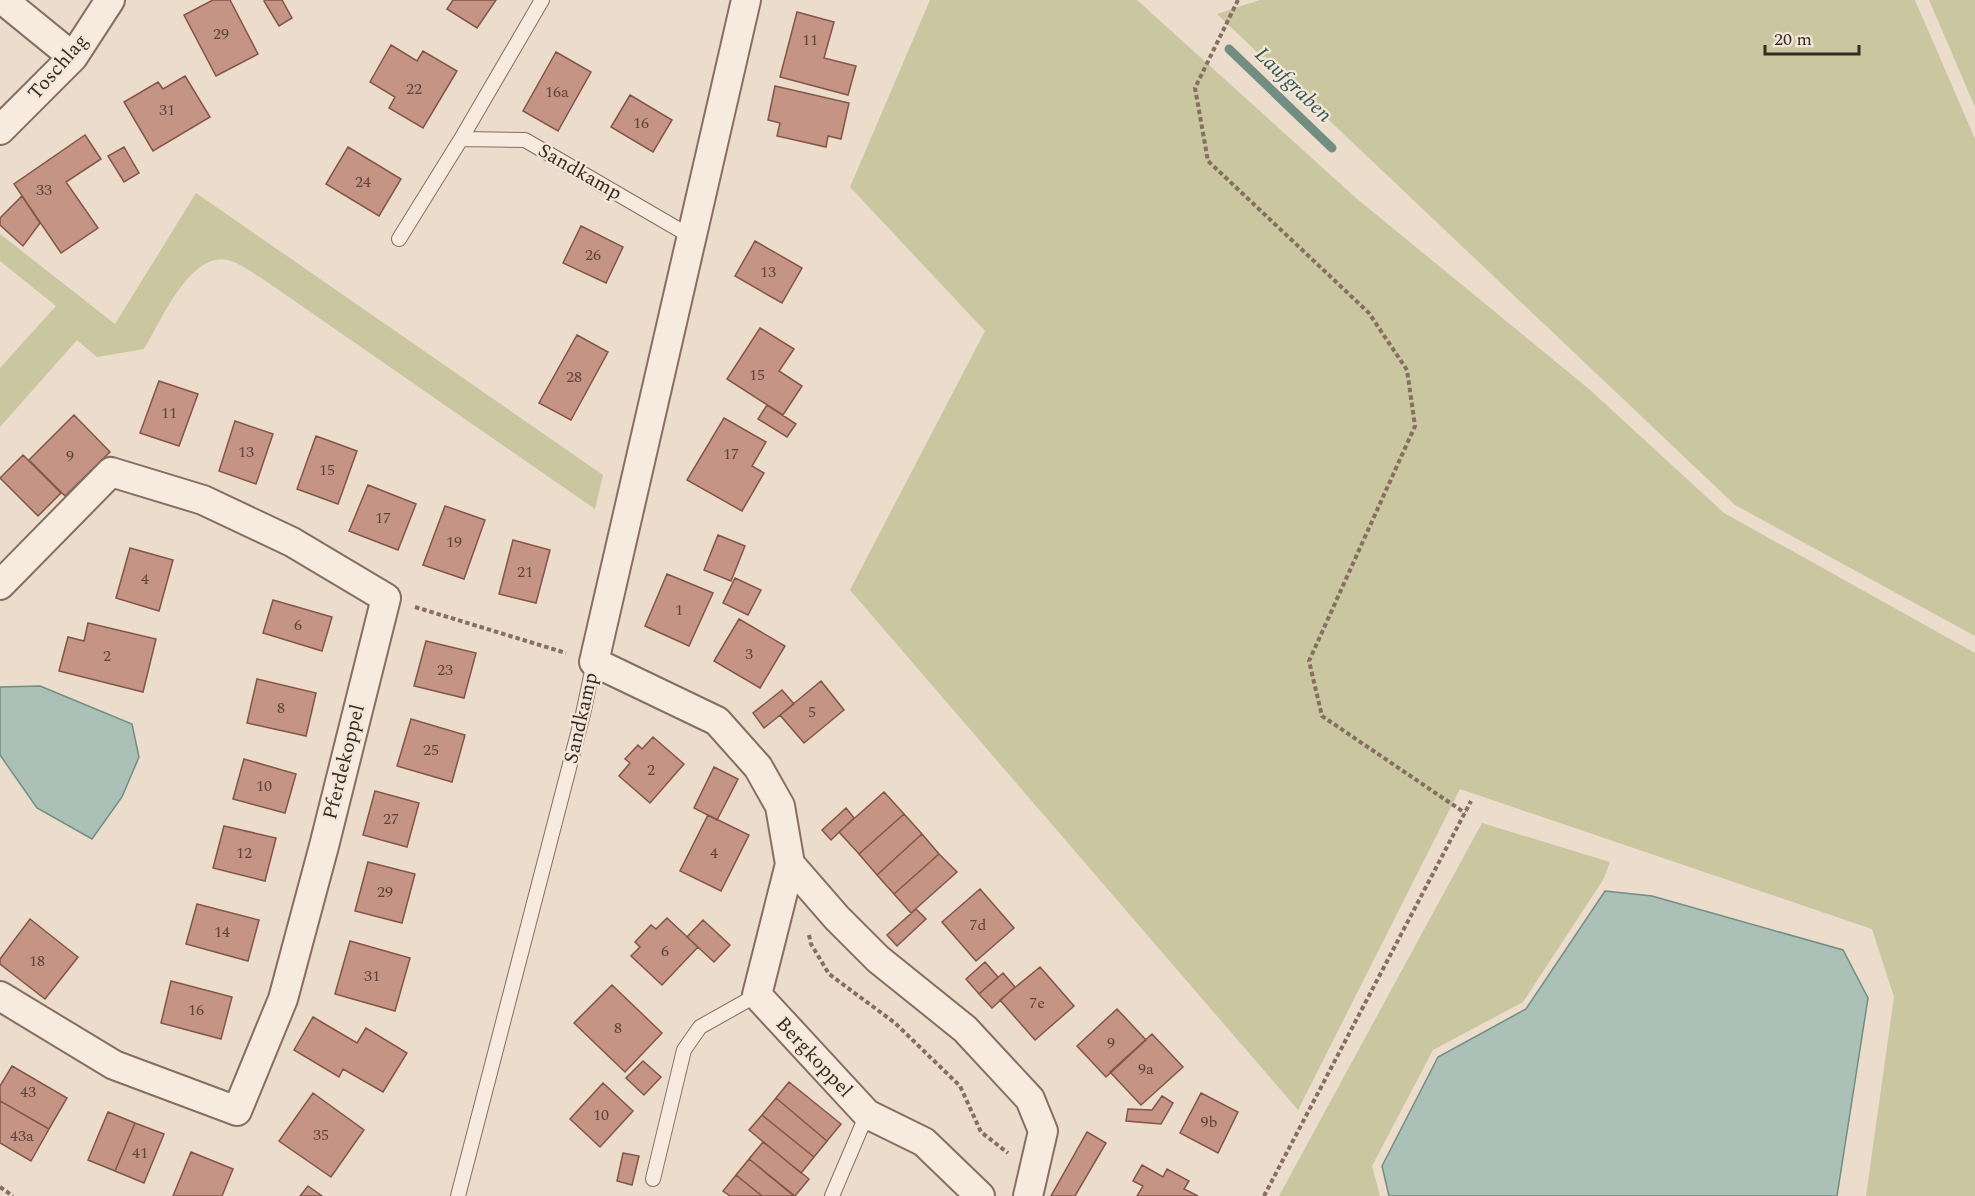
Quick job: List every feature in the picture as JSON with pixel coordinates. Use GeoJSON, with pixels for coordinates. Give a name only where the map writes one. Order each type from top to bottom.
{"type":"FeatureCollection","features":[{"type":"Feature","properties":{"kind":"street"},"geometry":{"type":"LineString","coordinates":[[3,0],[73,57]]}},
{"type":"Feature","properties":{"kind":"street","name":"Toschlag"},"geometry":{"type":"LineString","coordinates":[[0,130],[73,57],[111,0]]}},
{"type":"Feature","properties":{"kind":"street","name":"Sandkamp"},"geometry":{"type":"LineString","coordinates":[[594,662],[746,0]]}},
{"type":"Feature","properties":{"kind":"street"},"geometry":{"type":"LineString","coordinates":[[0,585],[111,472],[213,505],[292,542],[386,598]]}},
{"type":"Feature","properties":{"kind":"street","name":"Pferdekoppel"},"geometry":{"type":"LineString","coordinates":[[0,996],[114,1065],[237,1111],[283,999],[386,598]]}},
{"type":"Feature","properties":{"kind":"street"},"geometry":{"type":"LineString","coordinates":[[594,662],[717,722],[758,767],[780,806],[790,864],[757,995]]}},
{"type":"Feature","properties":{"kind":"street"},"geometry":{"type":"LineString","coordinates":[[790,864],[837,918],[879,959],[965,1029],[1030,1099],[1043,1131],[1031,1185]]}},
{"type":"Feature","properties":{"kind":"street","name":"Bergkoppel"},"geometry":{"type":"LineString","coordinates":[[757,995],[867,1114],[924,1142],[980,1196]]}},
{"type":"Feature","properties":{"kind":"lane"},"geometry":{"type":"LineString","coordinates":[[399,239],[461,139],[542,0]]}},
{"type":"Feature","properties":{"kind":"lane","name":"Sandkamp"},"geometry":{"type":"LineString","coordinates":[[461,139],[525,140],[690,236]]}},
{"type":"Feature","properties":{"kind":"lane","name":"Sandkamp"},"geometry":{"type":"LineString","coordinates":[[458,1196],[583,714],[594,662]]}},
{"type":"Feature","properties":{"kind":"lane"},"geometry":{"type":"LineString","coordinates":[[653,1179],[684,1050],[700,1027],[757,995]]}},
{"type":"Feature","properties":{"kind":"lane"},"geometry":{"type":"LineString","coordinates":[[832,1196],[867,1114]]}},
{"type":"Feature","properties":{"kind":"path"},"geometry":{"type":"LineString","coordinates":[[1238,0],[1195,88],[1208,161],[1369,313],[1407,370],[1415,426],[1309,661],[1322,716],[1465,813]]}},
{"type":"Feature","properties":{"kind":"path"},"geometry":{"type":"LineString","coordinates":[[386,598],[594,662]]}},
{"type":"Feature","properties":{"kind":"path"},"geometry":{"type":"LineString","coordinates":[[1264,1196],[1471,801]]}},
{"type":"Feature","properties":{"kind":"path"},"geometry":{"type":"LineString","coordinates":[[808,932],[811,944],[829,974],[895,1023],[960,1086],[981,1132],[1031,1185]]}},
{"type":"Feature","properties":{"kind":"path"},"geometry":{"type":"LineString","coordinates":[[0,1187],[13,1196]]}},
{"type":"Feature","properties":{"kind":"shaded area"},"geometry":{"type":"Polygon","coordinates":[[[930,0],[1137,0],[1356,198],[1589,389],[1724,513],[1975,653],[1975,1196],[1866,1196],[1894,997],[1872,929],[1460,789],[1298,1110],[850,590],[985,331],[850,187],[930,0]]]}},
{"type":"Feature","properties":{"kind":"shaded area"},"geometry":{"type":"Polygon","coordinates":[[[1260,0],[1915,0],[1975,139],[1975,636],[1735,505],[1217,14],[1260,0]]]}},
{"type":"Feature","properties":{"kind":"shaded area"},"geometry":{"type":"Polygon","coordinates":[[[1929,0],[1975,0],[1975,107],[1929,0]]]}},
{"type":"Feature","properties":{"kind":"shaded area"},"geometry":{"type":"Polygon","coordinates":[[[196,193],[603,475],[595,509],[260,277],[228,260],[214,260],[201,267],[189,278],[178,291],[144,349],[97,357],[77,340],[0,427],[0,368],[56,306],[0,261],[0,234],[115,324],[196,193]]]}},
{"type":"Feature","properties":{"kind":"shaded area"},"geometry":{"type":"Polygon","coordinates":[[[40,686],[132,724],[139,757],[122,797],[92,839],[37,808],[0,755],[0,687],[40,686]]]}},
{"type":"Feature","properties":{"kind":"shaded area"},"geometry":{"type":"Polygon","coordinates":[[[1482,823],[1610,862],[1603,880],[1523,1002],[1433,1050],[1372,1166],[1380,1196],[1279,1196],[1482,823]]]}},
{"type":"Feature","properties":{"kind":"shaded area"},"geometry":{"type":"Polygon","coordinates":[[[1605,891],[1652,896],[1843,950],[1868,998],[1837,1196],[1389,1196],[1382,1166],[1438,1057],[1526,1009],[1605,891]]]}},
{"type":"Feature","properties":{"kind":"building"},"geometry":{"type":"Polygon","coordinates":[[[213,0],[230,0],[258,54],[216,76],[184,15],[213,0]]]}},
{"type":"Feature","properties":{"kind":"building"},"geometry":{"type":"Polygon","coordinates":[[[265,0],[282,0],[292,18],[279,26],[265,0]]]}},
{"type":"Feature","properties":{"kind":"building"},"geometry":{"type":"Polygon","coordinates":[[[453,0],[496,0],[477,28],[447,9],[453,0]]]}},
{"type":"Feature","properties":{"kind":"building"},"geometry":{"type":"Polygon","coordinates":[[[797,12],[834,22],[824,58],[856,66],[848,95],[780,77],[797,12]]]}},
{"type":"Feature","properties":{"kind":"building"},"geometry":{"type":"Polygon","coordinates":[[[391,45],[417,61],[423,51],[457,71],[423,128],[389,108],[395,97],[370,82],[391,45]]]}},
{"type":"Feature","properties":{"kind":"building"},"geometry":{"type":"Polygon","coordinates":[[[556,52],[591,72],[558,131],[523,111],[556,52]]]}},
{"type":"Feature","properties":{"kind":"building"},"geometry":{"type":"Polygon","coordinates":[[[185,76],[210,117],[153,151],[124,102],[158,82],[163,89],[185,76]]]}},
{"type":"Feature","properties":{"kind":"building"},"geometry":{"type":"Polygon","coordinates":[[[775,86],[849,103],[841,139],[828,136],[826,147],[777,136],[780,123],[768,120],[775,86]]]}},
{"type":"Feature","properties":{"kind":"building"},"geometry":{"type":"Polygon","coordinates":[[[630,95],[672,120],[653,152],[611,127],[630,95]]]}},
{"type":"Feature","properties":{"kind":"building"},"geometry":{"type":"Polygon","coordinates":[[[85,135],[101,159],[66,182],[98,228],[61,253],[14,184],[85,135]]]}},
{"type":"Feature","properties":{"kind":"building"},"geometry":{"type":"Polygon","coordinates":[[[124,147],[139,173],[124,182],[108,156],[124,147]]]}},
{"type":"Feature","properties":{"kind":"building"},"geometry":{"type":"Polygon","coordinates":[[[348,147],[401,179],[379,216],[326,184],[348,147]]]}},
{"type":"Feature","properties":{"kind":"building"},"geometry":{"type":"Polygon","coordinates":[[[22,196],[40,223],[23,246],[0,225],[0,218],[22,196]]]}},
{"type":"Feature","properties":{"kind":"building"},"geometry":{"type":"Polygon","coordinates":[[[581,226],[623,247],[606,283],[563,263],[581,226]]]}},
{"type":"Feature","properties":{"kind":"building"},"geometry":{"type":"Polygon","coordinates":[[[755,241],[802,268],[782,303],[735,276],[755,241]]]}},
{"type":"Feature","properties":{"kind":"building"},"geometry":{"type":"Polygon","coordinates":[[[760,328],[794,349],[779,371],[802,386],[783,415],[727,379],[760,328]]]}},
{"type":"Feature","properties":{"kind":"building"},"geometry":{"type":"Polygon","coordinates":[[[577,335],[608,352],[571,420],[539,403],[577,335]]]}},
{"type":"Feature","properties":{"kind":"building"},"geometry":{"type":"Polygon","coordinates":[[[159,381],[198,394],[179,446],[140,433],[159,381]]]}},
{"type":"Feature","properties":{"kind":"building"},"geometry":{"type":"Polygon","coordinates":[[[767,405],[796,424],[787,437],[758,419],[767,405]]]}},
{"type":"Feature","properties":{"kind":"building"},"geometry":{"type":"Polygon","coordinates":[[[74,415],[110,452],[65,496],[29,460],[74,415]]]}},
{"type":"Feature","properties":{"kind":"building"},"geometry":{"type":"Polygon","coordinates":[[[724,418],[766,442],[752,466],[764,473],[742,511],[687,480],[724,418]]]}},
{"type":"Feature","properties":{"kind":"building"},"geometry":{"type":"Polygon","coordinates":[[[235,421],[273,434],[256,484],[219,471],[235,421]]]}},
{"type":"Feature","properties":{"kind":"building"},"geometry":{"type":"Polygon","coordinates":[[[316,436],[357,451],[338,504],[297,489],[316,436]]]}},
{"type":"Feature","properties":{"kind":"building"},"geometry":{"type":"Polygon","coordinates":[[[23,455],[61,493],[38,516],[0,478],[23,455]]]}},
{"type":"Feature","properties":{"kind":"building"},"geometry":{"type":"Polygon","coordinates":[[[368,485],[416,504],[398,550],[349,531],[368,485]]]}},
{"type":"Feature","properties":{"kind":"building"},"geometry":{"type":"Polygon","coordinates":[[[445,506],[485,520],[464,579],[423,565],[445,506]]]}},
{"type":"Feature","properties":{"kind":"building"},"geometry":{"type":"Polygon","coordinates":[[[718,535],[745,546],[731,581],[704,570],[718,535]]]}},
{"type":"Feature","properties":{"kind":"building"},"geometry":{"type":"Polygon","coordinates":[[[513,540],[550,550],[536,603],[499,594],[513,540]]]}},
{"type":"Feature","properties":{"kind":"building"},"geometry":{"type":"Polygon","coordinates":[[[130,548],[173,560],[159,611],[116,598],[130,548]]]}},
{"type":"Feature","properties":{"kind":"building"},"geometry":{"type":"Polygon","coordinates":[[[667,574],[713,593],[689,646],[645,626],[667,574]]]}},
{"type":"Feature","properties":{"kind":"building"},"geometry":{"type":"Polygon","coordinates":[[[735,578],[761,590],[748,615],[723,603],[735,578]]]}},
{"type":"Feature","properties":{"kind":"building"},"geometry":{"type":"Polygon","coordinates":[[[273,600],[332,617],[322,651],[263,633],[273,600]]]}},
{"type":"Feature","properties":{"kind":"building"},"geometry":{"type":"Polygon","coordinates":[[[739,619],[785,646],[760,688],[714,661],[739,619]]]}},
{"type":"Feature","properties":{"kind":"building"},"geometry":{"type":"Polygon","coordinates":[[[88,623],[156,639],[143,692],[59,671],[68,637],[84,641],[88,623]]]}},
{"type":"Feature","properties":{"kind":"building"},"geometry":{"type":"Polygon","coordinates":[[[426,641],[476,653],[464,698],[414,686],[426,641]]]}},
{"type":"Feature","properties":{"kind":"building"},"geometry":{"type":"Polygon","coordinates":[[[257,679],[316,693],[306,736],[247,723],[257,679]]]}},
{"type":"Feature","properties":{"kind":"building"},"geometry":{"type":"Polygon","coordinates":[[[821,681],[844,710],[804,743],[780,715],[821,681]]]}},
{"type":"Feature","properties":{"kind":"building"},"geometry":{"type":"Polygon","coordinates":[[[782,690],[794,704],[764,728],[753,713],[782,690]]]}},
{"type":"Feature","properties":{"kind":"building"},"geometry":{"type":"Polygon","coordinates":[[[411,719],[465,735],[452,782],[397,766],[411,719]]]}},
{"type":"Feature","properties":{"kind":"building"},"geometry":{"type":"Polygon","coordinates":[[[653,737],[684,764],[650,803],[619,776],[630,763],[625,759],[638,745],[642,749],[653,737]]]}},
{"type":"Feature","properties":{"kind":"building"},"geometry":{"type":"Polygon","coordinates":[[[244,759],[296,774],[285,813],[233,799],[244,759]]]}},
{"type":"Feature","properties":{"kind":"building"},"geometry":{"type":"Polygon","coordinates":[[[714,767],[738,779],[717,820],[694,808],[714,767]]]}},
{"type":"Feature","properties":{"kind":"building"},"geometry":{"type":"Polygon","coordinates":[[[375,791],[419,803],[407,847],[363,835],[375,791]]]}},
{"type":"Feature","properties":{"kind":"building"},"geometry":{"type":"Polygon","coordinates":[[[884,792],[904,814],[859,854],[839,832],[884,792]]]}},
{"type":"Feature","properties":{"kind":"building"},"geometry":{"type":"Polygon","coordinates":[[[846,808],[854,818],[831,840],[822,830],[846,808]]]}},
{"type":"Feature","properties":{"kind":"building"},"geometry":{"type":"Polygon","coordinates":[[[904,814],[922,834],[877,875],[859,854],[904,814]]]}},
{"type":"Feature","properties":{"kind":"building"},"geometry":{"type":"Polygon","coordinates":[[[708,815],[749,835],[721,891],[680,871],[708,815]]]}},
{"type":"Feature","properties":{"kind":"building"},"geometry":{"type":"Polygon","coordinates":[[[224,826],[276,838],[265,881],[213,868],[224,826]]]}},
{"type":"Feature","properties":{"kind":"building"},"geometry":{"type":"Polygon","coordinates":[[[922,834],[939,854],[894,894],[877,875],[922,834]]]}},
{"type":"Feature","properties":{"kind":"building"},"geometry":{"type":"Polygon","coordinates":[[[939,854],[957,872],[911,913],[894,894],[939,854]]]}},
{"type":"Feature","properties":{"kind":"building"},"geometry":{"type":"Polygon","coordinates":[[[368,862],[415,874],[402,923],[355,911],[368,862]]]}},
{"type":"Feature","properties":{"kind":"building"},"geometry":{"type":"Polygon","coordinates":[[[980,889],[1014,928],[976,961],[942,922],[980,889]]]}},
{"type":"Feature","properties":{"kind":"building"},"geometry":{"type":"Polygon","coordinates":[[[197,904],[259,920],[248,961],[186,944],[197,904]]]}},
{"type":"Feature","properties":{"kind":"building"},"geometry":{"type":"Polygon","coordinates":[[[916,909],[926,919],[897,946],[887,935],[916,909]]]}},
{"type":"Feature","properties":{"kind":"building"},"geometry":{"type":"Polygon","coordinates":[[[667,918],[698,947],[662,985],[631,956],[640,947],[635,942],[651,925],[656,929],[667,918]]]}},
{"type":"Feature","properties":{"kind":"building"},"geometry":{"type":"Polygon","coordinates":[[[30,919],[78,957],[45,999],[0,964],[0,959],[30,919]]]}},
{"type":"Feature","properties":{"kind":"building"},"geometry":{"type":"Polygon","coordinates":[[[703,920],[730,945],[714,962],[687,937],[703,920]]]}},
{"type":"Feature","properties":{"kind":"building"},"geometry":{"type":"Polygon","coordinates":[[[350,941],[410,958],[395,1011],[335,994],[350,941]]]}},
{"type":"Feature","properties":{"kind":"building"},"geometry":{"type":"Polygon","coordinates":[[[985,962],[998,977],[979,994],[966,979],[985,962]]]}},
{"type":"Feature","properties":{"kind":"building"},"geometry":{"type":"Polygon","coordinates":[[[1040,967],[1074,1006],[1035,1040],[1000,1000],[1040,967]]]}},
{"type":"Feature","properties":{"kind":"building"},"geometry":{"type":"Polygon","coordinates":[[[1003,973],[1015,987],[992,1008],[979,994],[1003,973]]]}},
{"type":"Feature","properties":{"kind":"building"},"geometry":{"type":"Polygon","coordinates":[[[171,981],[232,997],[221,1039],[161,1023],[171,981]]]}},
{"type":"Feature","properties":{"kind":"building"},"geometry":{"type":"Polygon","coordinates":[[[612,985],[662,1033],[625,1072],[574,1023],[612,985]]]}},
{"type":"Feature","properties":{"kind":"building"},"geometry":{"type":"Polygon","coordinates":[[[1117,1009],[1146,1040],[1106,1077],[1077,1046],[1117,1009]]]}},
{"type":"Feature","properties":{"kind":"building"},"geometry":{"type":"Polygon","coordinates":[[[313,1017],[357,1043],[366,1028],[407,1053],[383,1092],[343,1069],[339,1077],[294,1050],[313,1017]]]}},
{"type":"Feature","properties":{"kind":"building"},"geometry":{"type":"Polygon","coordinates":[[[1152,1034],[1183,1067],[1141,1105],[1110,1072],[1152,1034]]]}},
{"type":"Feature","properties":{"kind":"building"},"geometry":{"type":"Polygon","coordinates":[[[643,1061],[661,1077],[644,1095],[626,1078],[643,1061]]]}},
{"type":"Feature","properties":{"kind":"building"},"geometry":{"type":"Polygon","coordinates":[[[12,1066],[67,1098],[49,1129],[0,1101],[0,1086],[12,1066]]]}},
{"type":"Feature","properties":{"kind":"building"},"geometry":{"type":"Polygon","coordinates":[[[789,1082],[841,1124],[827,1141],[776,1098],[789,1082]]]}},
{"type":"Feature","properties":{"kind":"building"},"geometry":{"type":"Polygon","coordinates":[[[603,1083],[633,1111],[600,1147],[570,1119],[603,1083]]]}},
{"type":"Feature","properties":{"kind":"building"},"geometry":{"type":"Polygon","coordinates":[[[313,1093],[364,1130],[331,1177],[279,1141],[313,1093]]]}},
{"type":"Feature","properties":{"kind":"building"},"geometry":{"type":"Polygon","coordinates":[[[1201,1093],[1238,1112],[1218,1153],[1180,1133],[1201,1093]]]}},
{"type":"Feature","properties":{"kind":"building"},"geometry":{"type":"Polygon","coordinates":[[[1162,1096],[1173,1103],[1161,1124],[1126,1121],[1128,1109],[1152,1110],[1162,1096]]]}},
{"type":"Feature","properties":{"kind":"building"},"geometry":{"type":"Polygon","coordinates":[[[776,1098],[827,1141],[814,1157],[762,1115],[776,1098]]]}},
{"type":"Feature","properties":{"kind":"building"},"geometry":{"type":"Polygon","coordinates":[[[0,1101],[49,1129],[31,1161],[0,1143],[0,1101]]]}},
{"type":"Feature","properties":{"kind":"building"},"geometry":{"type":"Polygon","coordinates":[[[108,1112],[135,1123],[115,1171],[88,1160],[108,1112]]]}},
{"type":"Feature","properties":{"kind":"building"},"geometry":{"type":"Polygon","coordinates":[[[762,1115],[814,1157],[801,1173],[749,1130],[762,1115]]]}},
{"type":"Feature","properties":{"kind":"building"},"geometry":{"type":"Polygon","coordinates":[[[135,1123],[164,1134],[144,1183],[115,1171],[135,1123]]]}},
{"type":"Feature","properties":{"kind":"building"},"geometry":{"type":"Polygon","coordinates":[[[1087,1132],[1106,1143],[1075,1196],[1051,1196],[1087,1132]]]}},
{"type":"Feature","properties":{"kind":"building"},"geometry":{"type":"Polygon","coordinates":[[[763,1142],[809,1179],[795,1196],[749,1159],[763,1142]]]}},
{"type":"Feature","properties":{"kind":"building"},"geometry":{"type":"Polygon","coordinates":[[[191,1152],[233,1169],[222,1196],[173,1196],[191,1152]]]}},
{"type":"Feature","properties":{"kind":"building"},"geometry":{"type":"Polygon","coordinates":[[[623,1153],[639,1156],[632,1185],[617,1181],[623,1153]]]}},
{"type":"Feature","properties":{"kind":"building"},"geometry":{"type":"Polygon","coordinates":[[[749,1159],[794,1196],[762,1196],[736,1175],[749,1159]]]}},
{"type":"Feature","properties":{"kind":"building"},"geometry":{"type":"Polygon","coordinates":[[[1142,1165],[1163,1177],[1167,1169],[1189,1181],[1184,1189],[1198,1196],[1137,1196],[1143,1186],[1133,1181],[1142,1165]]]}},
{"type":"Feature","properties":{"kind":"building"},"geometry":{"type":"Polygon","coordinates":[[[736,1175],[762,1196],[730,1196],[723,1191],[736,1175]]]}},
{"type":"Feature","properties":{"kind":"building"},"geometry":{"type":"Polygon","coordinates":[[[308,1186],[322,1196],[300,1196],[308,1186]]]}},
{"type":"Feature","properties":{"kind":"waterway","name":"Laufgraben"},"geometry":{"type":"LineString","coordinates":[[1229,49],[1332,148]]}}]}
